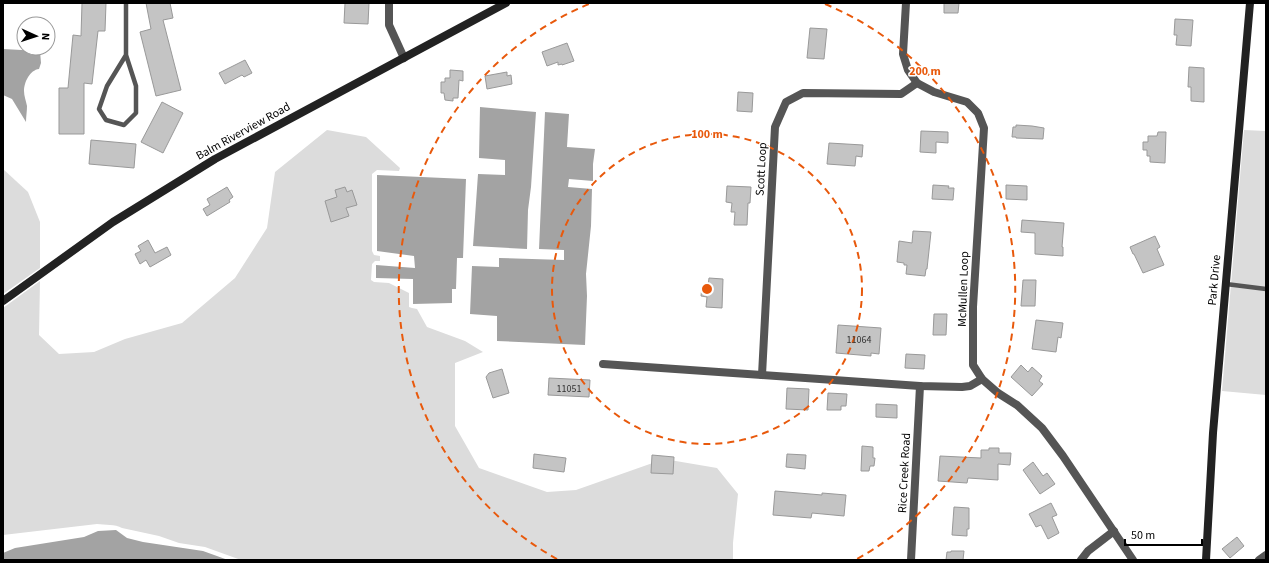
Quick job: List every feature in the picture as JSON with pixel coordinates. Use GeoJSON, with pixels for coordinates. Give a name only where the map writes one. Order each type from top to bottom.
{"type":"FeatureCollection","features":[{"type":"Feature","properties":{"kind":"main road","name":"Balm Riverview Road"},"geometry":{"type":"LineString","coordinates":[[3,301],[113,222],[215,159],[506,3]]}},
{"type":"Feature","properties":{"kind":"main road","name":"Park Drive"},"geometry":{"type":"LineString","coordinates":[[1206,560],[1213,433],[1250,3]]}},
{"type":"Feature","properties":{"kind":"street"},"geometry":{"type":"LineString","coordinates":[[389,3],[390,26],[404,58]]}},
{"type":"Feature","properties":{"kind":"street"},"geometry":{"type":"LineString","coordinates":[[906,3],[903,54],[908,70],[917,83]]}},
{"type":"Feature","properties":{"kind":"street","name":"Scott Loop"},"geometry":{"type":"LineString","coordinates":[[762,374],[775,127],[786,102],[803,94],[901,94],[917,83]]}},
{"type":"Feature","properties":{"kind":"street","name":"McMullen Loop"},"geometry":{"type":"LineString","coordinates":[[917,83],[934,92],[967,102],[978,112],[984,128],[973,307],[973,365],[982,380],[998,393],[1017,405],[1042,428],[1133,560]]}},
{"type":"Feature","properties":{"kind":"street"},"geometry":{"type":"LineString","coordinates":[[603,364],[920,386],[962,387],[970,386],[982,380]]}},
{"type":"Feature","properties":{"kind":"street","name":"Rice Creek Road"},"geometry":{"type":"LineString","coordinates":[[911,560],[920,386]]}},
{"type":"Feature","properties":{"kind":"street"},"geometry":{"type":"LineString","coordinates":[[1081,560],[1088,551],[1114,531]]}},
{"type":"Feature","properties":{"kind":"street"},"geometry":{"type":"LineString","coordinates":[[1259,560],[1266,555]]}},
{"type":"Feature","properties":{"kind":"lane"},"geometry":{"type":"LineString","coordinates":[[126,3],[126,55],[136,86],[136,113],[124,125],[106,120],[99,109],[107,86],[126,55]]}},
{"type":"Feature","properties":{"kind":"lane"},"geometry":{"type":"LineString","coordinates":[[1226,284],[1266,289]]}},
{"type":"Feature","properties":{"kind":"shaded area"},"geometry":{"type":"Polygon","coordinates":[[[3,49],[16,50],[16,56],[40,56],[41,63],[39,69],[30,74],[26,80],[24,88],[27,106],[26,122],[12,99],[3,95],[3,49]]]}},
{"type":"Feature","properties":{"kind":"shaded area"},"geometry":{"type":"Polygon","coordinates":[[[480,107],[536,112],[528,210],[527,249],[473,246],[478,174],[505,175],[505,160],[479,158],[480,107]]]}},
{"type":"Feature","properties":{"kind":"shaded area"},"geometry":{"type":"Polygon","coordinates":[[[545,112],[569,114],[567,147],[595,149],[593,181],[569,179],[568,187],[592,189],[591,226],[586,274],[587,296],[585,345],[497,341],[497,316],[470,314],[472,266],[499,267],[499,258],[564,260],[564,250],[539,249],[545,112]]]}},
{"type":"Feature","properties":{"kind":"shaded area"},"geometry":{"type":"Polygon","coordinates":[[[327,130],[366,137],[400,168],[399,171],[377,170],[372,174],[372,251],[374,255],[380,256],[380,261],[375,261],[372,264],[371,280],[374,282],[389,283],[409,293],[409,307],[417,309],[427,327],[465,341],[483,352],[455,363],[455,426],[479,468],[547,492],[576,490],[664,459],[717,468],[738,494],[733,543],[733,560],[241,560],[205,547],[179,543],[159,536],[110,525],[97,524],[3,535],[3,308],[40,281],[39,335],[59,354],[94,352],[125,339],[182,323],[235,278],[267,228],[275,172],[327,130]]]}},
{"type":"Feature","properties":{"kind":"shaded area"},"geometry":{"type":"Polygon","coordinates":[[[1244,130],[1266,131],[1266,395],[1222,391],[1244,130]]]}},
{"type":"Feature","properties":{"kind":"shaded area"},"geometry":{"type":"Polygon","coordinates":[[[3,169],[28,192],[40,222],[40,268],[3,294],[3,169]]]}},
{"type":"Feature","properties":{"kind":"shaded area"},"geometry":{"type":"Polygon","coordinates":[[[377,175],[466,179],[463,258],[457,258],[456,289],[452,289],[452,303],[413,304],[413,279],[376,278],[376,265],[415,268],[414,256],[377,251],[377,175]]]}},
{"type":"Feature","properties":{"kind":"shaded area"},"geometry":{"type":"Polygon","coordinates":[[[116,530],[127,538],[143,542],[203,551],[228,560],[3,560],[3,553],[15,548],[84,537],[98,531],[116,530]]]}},
{"type":"Feature","properties":{"kind":"building"},"geometry":{"type":"Polygon","coordinates":[[[82,3],[106,3],[105,31],[98,31],[92,84],[84,83],[84,134],[59,134],[59,88],[68,88],[73,35],[81,36],[82,3]]]}},
{"type":"Feature","properties":{"kind":"building"},"geometry":{"type":"Polygon","coordinates":[[[146,3],[170,3],[173,18],[163,20],[181,90],[156,96],[140,32],[151,29],[146,3]]]}},
{"type":"Feature","properties":{"kind":"building"},"geometry":{"type":"Polygon","coordinates":[[[345,3],[369,3],[368,24],[344,23],[345,3]]]}},
{"type":"Feature","properties":{"kind":"building"},"geometry":{"type":"Polygon","coordinates":[[[944,3],[959,3],[958,13],[944,13],[944,3]]]}},
{"type":"Feature","properties":{"kind":"building"},"geometry":{"type":"Polygon","coordinates":[[[1175,19],[1193,20],[1191,46],[1176,45],[1177,35],[1174,35],[1175,19]]]}},
{"type":"Feature","properties":{"kind":"building"},"geometry":{"type":"Polygon","coordinates":[[[810,28],[827,29],[824,59],[807,58],[810,28]]]}},
{"type":"Feature","properties":{"kind":"building"},"geometry":{"type":"Polygon","coordinates":[[[567,43],[574,61],[562,65],[558,65],[558,62],[547,66],[542,52],[567,43]]]}},
{"type":"Feature","properties":{"kind":"building"},"geometry":{"type":"Polygon","coordinates":[[[245,60],[252,73],[244,77],[242,75],[225,84],[219,73],[245,60]]]}},
{"type":"Feature","properties":{"kind":"building"},"geometry":{"type":"Polygon","coordinates":[[[1189,67],[1204,68],[1204,102],[1191,101],[1191,87],[1188,87],[1189,67]]]}},
{"type":"Feature","properties":{"kind":"building"},"geometry":{"type":"Polygon","coordinates":[[[450,70],[463,71],[463,81],[459,80],[458,98],[453,98],[453,101],[445,100],[444,93],[441,93],[441,82],[445,82],[445,78],[450,78],[450,70]]]}},
{"type":"Feature","properties":{"kind":"building"},"geometry":{"type":"Polygon","coordinates":[[[507,72],[507,76],[511,75],[512,84],[487,89],[485,76],[507,72]]]}},
{"type":"Feature","properties":{"kind":"building"},"geometry":{"type":"Polygon","coordinates":[[[738,92],[753,93],[752,112],[737,111],[738,92]]]}},
{"type":"Feature","properties":{"kind":"building"},"geometry":{"type":"Polygon","coordinates":[[[162,102],[183,113],[163,153],[141,142],[162,102]]]}},
{"type":"Feature","properties":{"kind":"building"},"geometry":{"type":"Polygon","coordinates":[[[1016,125],[1044,128],[1043,139],[1012,137],[1013,127],[1016,127],[1016,125]]]}},
{"type":"Feature","properties":{"kind":"building"},"geometry":{"type":"Polygon","coordinates":[[[921,131],[948,132],[948,143],[936,142],[936,153],[920,152],[921,131]]]}},
{"type":"Feature","properties":{"kind":"building"},"geometry":{"type":"Polygon","coordinates":[[[1158,132],[1166,132],[1165,163],[1150,162],[1150,156],[1147,156],[1147,150],[1143,150],[1143,142],[1148,142],[1148,136],[1157,136],[1158,132]]]}},
{"type":"Feature","properties":{"kind":"building"},"geometry":{"type":"Polygon","coordinates":[[[91,140],[136,144],[134,168],[89,164],[91,140]]]}},
{"type":"Feature","properties":{"kind":"building"},"geometry":{"type":"Polygon","coordinates":[[[829,143],[863,145],[862,157],[856,156],[855,166],[827,164],[829,143]]]}},
{"type":"Feature","properties":{"kind":"building"},"geometry":{"type":"Polygon","coordinates":[[[933,185],[949,186],[948,188],[954,188],[953,200],[932,199],[933,185]]]}},
{"type":"Feature","properties":{"kind":"building"},"geometry":{"type":"Polygon","coordinates":[[[1006,185],[1027,186],[1027,200],[1006,199],[1006,185]]]}},
{"type":"Feature","properties":{"kind":"building"},"geometry":{"type":"Polygon","coordinates":[[[727,186],[751,187],[750,203],[748,203],[747,225],[734,225],[735,212],[731,212],[732,203],[726,202],[727,186]]]}},
{"type":"Feature","properties":{"kind":"building"},"geometry":{"type":"Polygon","coordinates":[[[227,187],[233,197],[229,200],[230,202],[207,216],[203,209],[210,205],[207,199],[227,187]]]}},
{"type":"Feature","properties":{"kind":"building"},"geometry":{"type":"Polygon","coordinates":[[[345,187],[347,192],[352,190],[357,205],[346,208],[349,216],[331,222],[325,201],[337,197],[335,190],[345,187]]]}},
{"type":"Feature","properties":{"kind":"building"},"geometry":{"type":"Polygon","coordinates":[[[1022,220],[1064,223],[1062,247],[1063,256],[1035,254],[1035,233],[1021,232],[1022,220]]]}},
{"type":"Feature","properties":{"kind":"building"},"geometry":{"type":"Polygon","coordinates":[[[913,231],[931,232],[925,276],[906,274],[907,265],[897,262],[899,241],[912,243],[913,231]]]}},
{"type":"Feature","properties":{"kind":"building"},"geometry":{"type":"Polygon","coordinates":[[[1155,236],[1160,247],[1157,249],[1164,265],[1143,273],[1130,247],[1155,236]]]}},
{"type":"Feature","properties":{"kind":"building"},"geometry":{"type":"Polygon","coordinates":[[[148,240],[155,253],[167,247],[171,255],[150,267],[146,260],[140,264],[135,254],[141,251],[138,246],[148,240]]]}},
{"type":"Feature","properties":{"kind":"building"},"geometry":{"type":"Polygon","coordinates":[[[709,278],[723,279],[722,308],[706,307],[707,297],[701,296],[702,286],[708,286],[709,278]]]}},
{"type":"Feature","properties":{"kind":"building"},"geometry":{"type":"Polygon","coordinates":[[[1023,280],[1036,280],[1035,306],[1021,306],[1023,280]]]}},
{"type":"Feature","properties":{"kind":"building"},"geometry":{"type":"Polygon","coordinates":[[[934,314],[947,314],[946,335],[933,335],[934,314]]]}},
{"type":"Feature","properties":{"kind":"building"},"geometry":{"type":"Polygon","coordinates":[[[1036,320],[1063,323],[1061,338],[1058,337],[1056,352],[1032,349],[1036,320]]]}},
{"type":"Feature","properties":{"kind":"building"},"geometry":{"type":"Polygon","coordinates":[[[838,325],[881,328],[879,354],[871,353],[871,356],[836,353],[838,325]]]}},
{"type":"Feature","properties":{"kind":"building"},"geometry":{"type":"Polygon","coordinates":[[[906,354],[925,355],[924,369],[905,368],[906,354]]]}},
{"type":"Feature","properties":{"kind":"building"},"geometry":{"type":"Polygon","coordinates":[[[1021,365],[1028,372],[1032,367],[1042,376],[1039,381],[1043,384],[1032,396],[1011,377],[1021,365]]]}},
{"type":"Feature","properties":{"kind":"building"},"geometry":{"type":"Polygon","coordinates":[[[502,369],[509,393],[493,398],[486,377],[489,373],[502,369]]]}},
{"type":"Feature","properties":{"kind":"building"},"geometry":{"type":"Polygon","coordinates":[[[549,378],[590,380],[589,397],[548,395],[549,378]]]}},
{"type":"Feature","properties":{"kind":"building"},"geometry":{"type":"Polygon","coordinates":[[[787,388],[809,389],[808,410],[786,409],[787,388]]]}},
{"type":"Feature","properties":{"kind":"building"},"geometry":{"type":"Polygon","coordinates":[[[828,393],[847,394],[846,406],[841,406],[841,410],[827,410],[828,393]]]}},
{"type":"Feature","properties":{"kind":"building"},"geometry":{"type":"Polygon","coordinates":[[[876,404],[897,405],[897,418],[876,417],[876,404]]]}},
{"type":"Feature","properties":{"kind":"building"},"geometry":{"type":"Polygon","coordinates":[[[862,446],[873,447],[873,458],[875,458],[874,466],[870,466],[869,471],[861,471],[862,446]]]}},
{"type":"Feature","properties":{"kind":"building"},"geometry":{"type":"Polygon","coordinates":[[[989,448],[999,448],[999,453],[1011,453],[1010,465],[998,464],[998,480],[968,478],[967,483],[938,481],[940,456],[981,458],[981,450],[989,450],[989,448]]]}},
{"type":"Feature","properties":{"kind":"building"},"geometry":{"type":"Polygon","coordinates":[[[534,454],[566,458],[564,472],[533,468],[534,454]]]}},
{"type":"Feature","properties":{"kind":"building"},"geometry":{"type":"Polygon","coordinates":[[[787,454],[806,455],[805,469],[786,467],[787,454]]]}},
{"type":"Feature","properties":{"kind":"building"},"geometry":{"type":"Polygon","coordinates":[[[652,455],[674,457],[673,474],[651,473],[652,455]]]}},
{"type":"Feature","properties":{"kind":"building"},"geometry":{"type":"Polygon","coordinates":[[[1033,462],[1043,476],[1047,473],[1055,484],[1040,494],[1023,470],[1033,462]]]}},
{"type":"Feature","properties":{"kind":"building"},"geometry":{"type":"Polygon","coordinates":[[[775,491],[822,495],[822,493],[846,495],[844,516],[812,513],[811,518],[773,515],[775,491]]]}},
{"type":"Feature","properties":{"kind":"building"},"geometry":{"type":"Polygon","coordinates":[[[1051,503],[1057,515],[1052,517],[1059,533],[1048,539],[1041,525],[1036,527],[1029,514],[1051,503]]]}},
{"type":"Feature","properties":{"kind":"building"},"geometry":{"type":"Polygon","coordinates":[[[954,507],[969,508],[969,529],[967,529],[967,536],[952,535],[954,507]]]}},
{"type":"Feature","properties":{"kind":"building"},"geometry":{"type":"Polygon","coordinates":[[[1237,537],[1244,546],[1230,558],[1222,549],[1237,537]]]}},
{"type":"Feature","properties":{"kind":"building"},"geometry":{"type":"Polygon","coordinates":[[[964,551],[963,560],[946,560],[947,552],[964,551]]]}}]}
